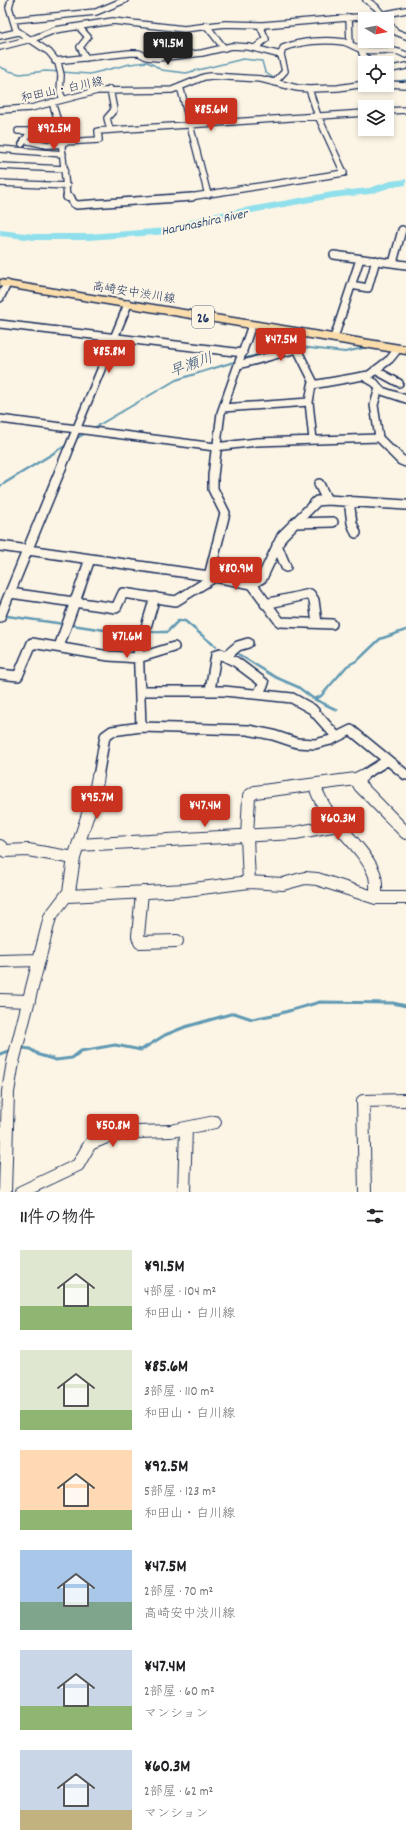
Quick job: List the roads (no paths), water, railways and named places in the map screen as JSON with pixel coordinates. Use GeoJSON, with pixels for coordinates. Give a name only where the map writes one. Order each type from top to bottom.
{"type":"FeatureCollection","features":[{"type":"Feature","properties":{"kind":"main road","name":"高崎安中渋川線"},"geometry":{"type":"LineString","coordinates":[[4,284],[402,349]]}},
{"type":"Feature","properties":{"kind":"street"},"geometry":{"type":"LineString","coordinates":[[11,0],[7,7],[18,32],[49,52],[56,61],[61,71],[60,93],[62,99]]}},
{"type":"Feature","properties":{"kind":"street"},"geometry":{"type":"LineString","coordinates":[[13,20],[96,12],[125,0]]}},
{"type":"Feature","properties":{"kind":"street"},"geometry":{"type":"LineString","coordinates":[[366,0],[380,12]]}},
{"type":"Feature","properties":{"kind":"street"},"geometry":{"type":"LineString","coordinates":[[394,15],[406,10]]}},
{"type":"Feature","properties":{"kind":"street"},"geometry":{"type":"LineString","coordinates":[[349,17],[350,44]]}},
{"type":"Feature","properties":{"kind":"street"},"geometry":{"type":"LineString","coordinates":[[0,47],[30,40],[50,32],[113,21],[184,29],[230,23],[263,25],[358,17]]}},
{"type":"Feature","properties":{"kind":"street"},"geometry":{"type":"LineString","coordinates":[[206,25],[224,48]]}},
{"type":"Feature","properties":{"kind":"street"},"geometry":{"type":"LineString","coordinates":[[255,48],[266,39],[262,28],[263,25]]}},
{"type":"Feature","properties":{"kind":"street"},"geometry":{"type":"LineString","coordinates":[[79,27],[88,37],[80,47],[86,58]]}},
{"type":"Feature","properties":{"kind":"street"},"geometry":{"type":"LineString","coordinates":[[394,29],[396,32],[406,36]]}},
{"type":"Feature","properties":{"kind":"street"},"geometry":{"type":"LineString","coordinates":[[0,36],[18,32]]}},
{"type":"Feature","properties":{"kind":"street"},"geometry":{"type":"LineString","coordinates":[[277,81],[285,71],[281,54],[283,48],[295,44],[327,41],[350,44],[361,50],[386,48],[406,55]]}},
{"type":"Feature","properties":{"kind":"street"},"geometry":{"type":"LineString","coordinates":[[56,61],[139,53],[147,57],[158,58],[202,53],[224,48],[255,48],[281,54]]}},
{"type":"Feature","properties":{"kind":"street"},"geometry":{"type":"LineString","coordinates":[[361,50],[363,56]]}},
{"type":"Feature","properties":{"kind":"street"},"geometry":{"type":"LineString","coordinates":[[394,69],[406,66]]}},
{"type":"Feature","properties":{"kind":"street","name":"和田山・白川線"},"geometry":{"type":"LineString","coordinates":[[0,110],[31,108],[96,91],[162,91],[178,88],[204,77],[211,76],[277,81],[297,88],[309,89],[338,88],[358,85]]}},
{"type":"Feature","properties":{"kind":"street"},"geometry":{"type":"LineString","coordinates":[[394,84],[406,85]]}},
{"type":"Feature","properties":{"kind":"street"},"geometry":{"type":"LineString","coordinates":[[178,88],[181,90],[208,195]]}},
{"type":"Feature","properties":{"kind":"street"},"geometry":{"type":"LineString","coordinates":[[52,102],[63,143],[67,198],[71,198],[73,203],[77,204],[167,200],[208,195],[321,175],[344,173],[318,116],[309,89]]}},
{"type":"Feature","properties":{"kind":"street"},"geometry":{"type":"LineString","coordinates":[[110,90],[114,110],[107,118],[110,130]]}},
{"type":"Feature","properties":{"kind":"street"},"geometry":{"type":"LineString","coordinates":[[394,111],[406,110]]}},
{"type":"Feature","properties":{"kind":"street"},"geometry":{"type":"LineString","coordinates":[[24,140],[47,144],[63,143],[99,140],[98,131],[358,113]]}},
{"type":"Feature","properties":{"kind":"street"},"geometry":{"type":"LineString","coordinates":[[18,130],[30,131],[18,150]]}},
{"type":"Feature","properties":{"kind":"street"},"geometry":{"type":"LineString","coordinates":[[63,154],[3,149],[0,165],[65,169]]}},
{"type":"Feature","properties":{"kind":"street"},"geometry":{"type":"LineString","coordinates":[[0,183],[67,186]]}},
{"type":"Feature","properties":{"kind":"street"},"geometry":{"type":"LineString","coordinates":[[393,263],[402,230]]}},
{"type":"Feature","properties":{"kind":"street"},"geometry":{"type":"LineString","coordinates":[[334,255],[406,265]]}},
{"type":"Feature","properties":{"kind":"street"},"geometry":{"type":"LineString","coordinates":[[334,338],[360,259]]}},
{"type":"Feature","properties":{"kind":"street"},"geometry":{"type":"LineString","coordinates":[[351,286],[368,288],[376,260]]}},
{"type":"Feature","properties":{"kind":"street"},"geometry":{"type":"LineString","coordinates":[[0,298],[4,284]]}},
{"type":"Feature","properties":{"kind":"street"},"geometry":{"type":"LineString","coordinates":[[0,617],[77,432],[128,304]]}},
{"type":"Feature","properties":{"kind":"street"},"geometry":{"type":"LineString","coordinates":[[0,324],[114,338],[241,359],[297,349],[300,352],[314,383]]}},
{"type":"Feature","properties":{"kind":"street"},"geometry":{"type":"LineString","coordinates":[[10,593],[116,608],[118,607],[123,593],[176,600],[181,599],[211,577],[225,513],[217,500],[212,485],[215,447],[223,408],[252,325]]}},
{"type":"Feature","properties":{"kind":"street"},"geometry":{"type":"LineString","coordinates":[[313,440],[309,402],[310,387],[314,383],[363,376],[375,370],[402,349]]}},
{"type":"Feature","properties":{"kind":"street"},"geometry":{"type":"LineString","coordinates":[[375,370],[399,383]]}},
{"type":"Feature","properties":{"kind":"street"},"geometry":{"type":"LineString","coordinates":[[363,376],[375,383],[379,390],[406,400]]}},
{"type":"Feature","properties":{"kind":"street"},"geometry":{"type":"LineString","coordinates":[[379,390],[374,405],[379,438],[401,460],[406,462]]}},
{"type":"Feature","properties":{"kind":"street"},"geometry":{"type":"LineString","coordinates":[[223,408],[309,402]]}},
{"type":"Feature","properties":{"kind":"street"},"geometry":{"type":"LineString","coordinates":[[0,419],[77,432],[95,432],[215,447],[257,442],[379,438]]}},
{"type":"Feature","properties":{"kind":"street"},"geometry":{"type":"LineString","coordinates":[[319,484],[327,500]]}},
{"type":"Feature","properties":{"kind":"street"},"geometry":{"type":"LineString","coordinates":[[252,584],[262,578],[282,536],[317,501],[327,500],[406,505]]}},
{"type":"Feature","properties":{"kind":"street"},"geometry":{"type":"LineString","coordinates":[[349,501],[352,523],[356,533]]}},
{"type":"Feature","properties":{"kind":"street"},"geometry":{"type":"LineString","coordinates":[[295,523],[333,522]]}},
{"type":"Feature","properties":{"kind":"street"},"geometry":{"type":"LineString","coordinates":[[277,545],[286,567]]}},
{"type":"Feature","properties":{"kind":"street"},"geometry":{"type":"LineString","coordinates":[[0,546],[246,582],[252,584],[265,604],[280,622],[332,624]]}},
{"type":"Feature","properties":{"kind":"street"},"geometry":{"type":"LineString","coordinates":[[59,647],[90,559]]}},
{"type":"Feature","properties":{"kind":"street"},"geometry":{"type":"LineString","coordinates":[[265,604],[310,594],[314,600],[317,623]]}},
{"type":"Feature","properties":{"kind":"street"},"geometry":{"type":"LineString","coordinates":[[141,727],[138,642],[146,627],[155,597]]}},
{"type":"Feature","properties":{"kind":"street"},"geometry":{"type":"LineString","coordinates":[[0,674],[18,676],[32,643],[110,656],[138,658],[174,647]]}},
{"type":"Feature","properties":{"kind":"street"},"geometry":{"type":"LineString","coordinates":[[226,656],[238,646],[248,643]]}},
{"type":"Feature","properties":{"kind":"street"},"geometry":{"type":"LineString","coordinates":[[210,690],[216,655],[220,654],[226,656],[264,683],[258,694]]}},
{"type":"Feature","properties":{"kind":"street"},"geometry":{"type":"LineString","coordinates":[[140,691],[210,690],[258,694],[302,701],[323,719],[336,736]]}},
{"type":"Feature","properties":{"kind":"street"},"geometry":{"type":"LineString","coordinates":[[3,1189],[8,1092],[13,1062],[50,917],[54,908],[68,896],[74,858],[95,792],[105,736],[112,731],[141,727],[248,730],[273,735],[297,743],[315,744],[351,730],[406,775]]}},
{"type":"Feature","properties":{"kind":"street"},"geometry":{"type":"LineString","coordinates":[[249,882],[247,837],[248,800],[252,793],[315,786],[356,779],[388,760]]}},
{"type":"Feature","properties":{"kind":"street"},"geometry":{"type":"LineString","coordinates":[[356,779],[360,786],[406,833]]}},
{"type":"Feature","properties":{"kind":"street"},"geometry":{"type":"LineString","coordinates":[[315,786],[316,793],[323,805],[370,865],[375,875],[376,898]]}},
{"type":"Feature","properties":{"kind":"street"},"geometry":{"type":"LineString","coordinates":[[78,845],[247,837],[295,833],[332,826],[338,823]]}},
{"type":"Feature","properties":{"kind":"street"},"geometry":{"type":"LineString","coordinates":[[0,846],[5,850],[14,852],[28,850],[74,858]]}},
{"type":"Feature","properties":{"kind":"street"},"geometry":{"type":"LineString","coordinates":[[68,896],[75,898],[186,890],[249,882],[284,884],[305,878],[317,879],[344,890],[376,898],[406,898]]}},
{"type":"Feature","properties":{"kind":"street"},"geometry":{"type":"LineString","coordinates":[[142,892],[138,936],[140,942],[177,941]]}},
{"type":"Feature","properties":{"kind":"street"},"geometry":{"type":"LineString","coordinates":[[0,960],[39,960]]}},
{"type":"Feature","properties":{"kind":"street"},"geometry":{"type":"LineString","coordinates":[[0,1000],[29,1001]]}},
{"type":"Feature","properties":{"kind":"street"},"geometry":{"type":"LineString","coordinates":[[365,1192],[363,1101],[406,1100]]}},
{"type":"Feature","properties":{"kind":"street"},"geometry":{"type":"LineString","coordinates":[[21,1192],[78,1165],[90,1144],[109,1136],[137,1132],[171,1131],[215,1122]]}},
{"type":"Feature","properties":{"kind":"street"},"geometry":{"type":"LineString","coordinates":[[184,1192],[186,1128]]}},
{"type":"Feature","properties":{"kind":"waterway"},"geometry":{"type":"LineString","coordinates":[[0,67],[20,74],[46,71],[90,74],[130,64],[147,62],[161,70],[186,73],[243,59],[262,61],[265,72],[276,80]]}},
{"type":"Feature","properties":{"kind":"waterway"},"geometry":{"type":"LineString","coordinates":[[394,82],[406,80]]}},
{"type":"Feature","properties":{"kind":"waterway","name":"Harunashira River"},"geometry":{"type":"LineString","coordinates":[[0,233],[34,237],[88,237],[168,231],[206,218],[332,195],[370,191],[391,184],[406,182]]}},
{"type":"Feature","properties":{"kind":"waterway","name":"早瀬川"},"geometry":{"type":"LineString","coordinates":[[242,359],[291,346],[345,352],[368,347]]}},
{"type":"Feature","properties":{"kind":"waterway","name":"早瀬川"},"geometry":{"type":"LineString","coordinates":[[92,429],[176,380],[237,361]]}},
{"type":"Feature","properties":{"kind":"waterway","name":"早瀬川"},"geometry":{"type":"LineString","coordinates":[[74,440],[86,433]]}},
{"type":"Feature","properties":{"kind":"waterway","name":"早瀬川"},"geometry":{"type":"LineString","coordinates":[[55,452],[68,444]]}},
{"type":"Feature","properties":{"kind":"waterway","name":"早瀬川"},"geometry":{"type":"LineString","coordinates":[[0,486],[57,451]]}},
{"type":"Feature","properties":{"kind":"waterway"},"geometry":{"type":"LineString","coordinates":[[7,616],[64,624]]}},
{"type":"Feature","properties":{"kind":"waterway"},"geometry":{"type":"LineString","coordinates":[[147,632],[167,632],[178,621],[185,621],[216,647]]}},
{"type":"Feature","properties":{"kind":"waterway"},"geometry":{"type":"LineString","coordinates":[[72,625],[137,635]]}},
{"type":"Feature","properties":{"kind":"waterway"},"geometry":{"type":"LineString","coordinates":[[314,699],[321,696],[347,666],[358,660],[380,639],[406,630]]}},
{"type":"Feature","properties":{"kind":"waterway"},"geometry":{"type":"LineString","coordinates":[[235,652],[275,677],[298,687],[314,699]]}},
{"type":"Feature","properties":{"kind":"waterway"},"geometry":{"type":"LineString","coordinates":[[314,699],[337,710]]}},
{"type":"Feature","properties":{"kind":"waterway"},"geometry":{"type":"LineString","coordinates":[[23,1048],[30,1049],[39,1055],[56,1060],[72,1058],[81,1051],[115,1045],[141,1050],[165,1035],[185,1027],[234,1013],[252,1019],[278,1014],[320,1002],[393,1003],[406,1006]]}},
{"type":"Feature","properties":{"kind":"waterway"},"geometry":{"type":"LineString","coordinates":[[0,1054],[8,1051]]}}]}
